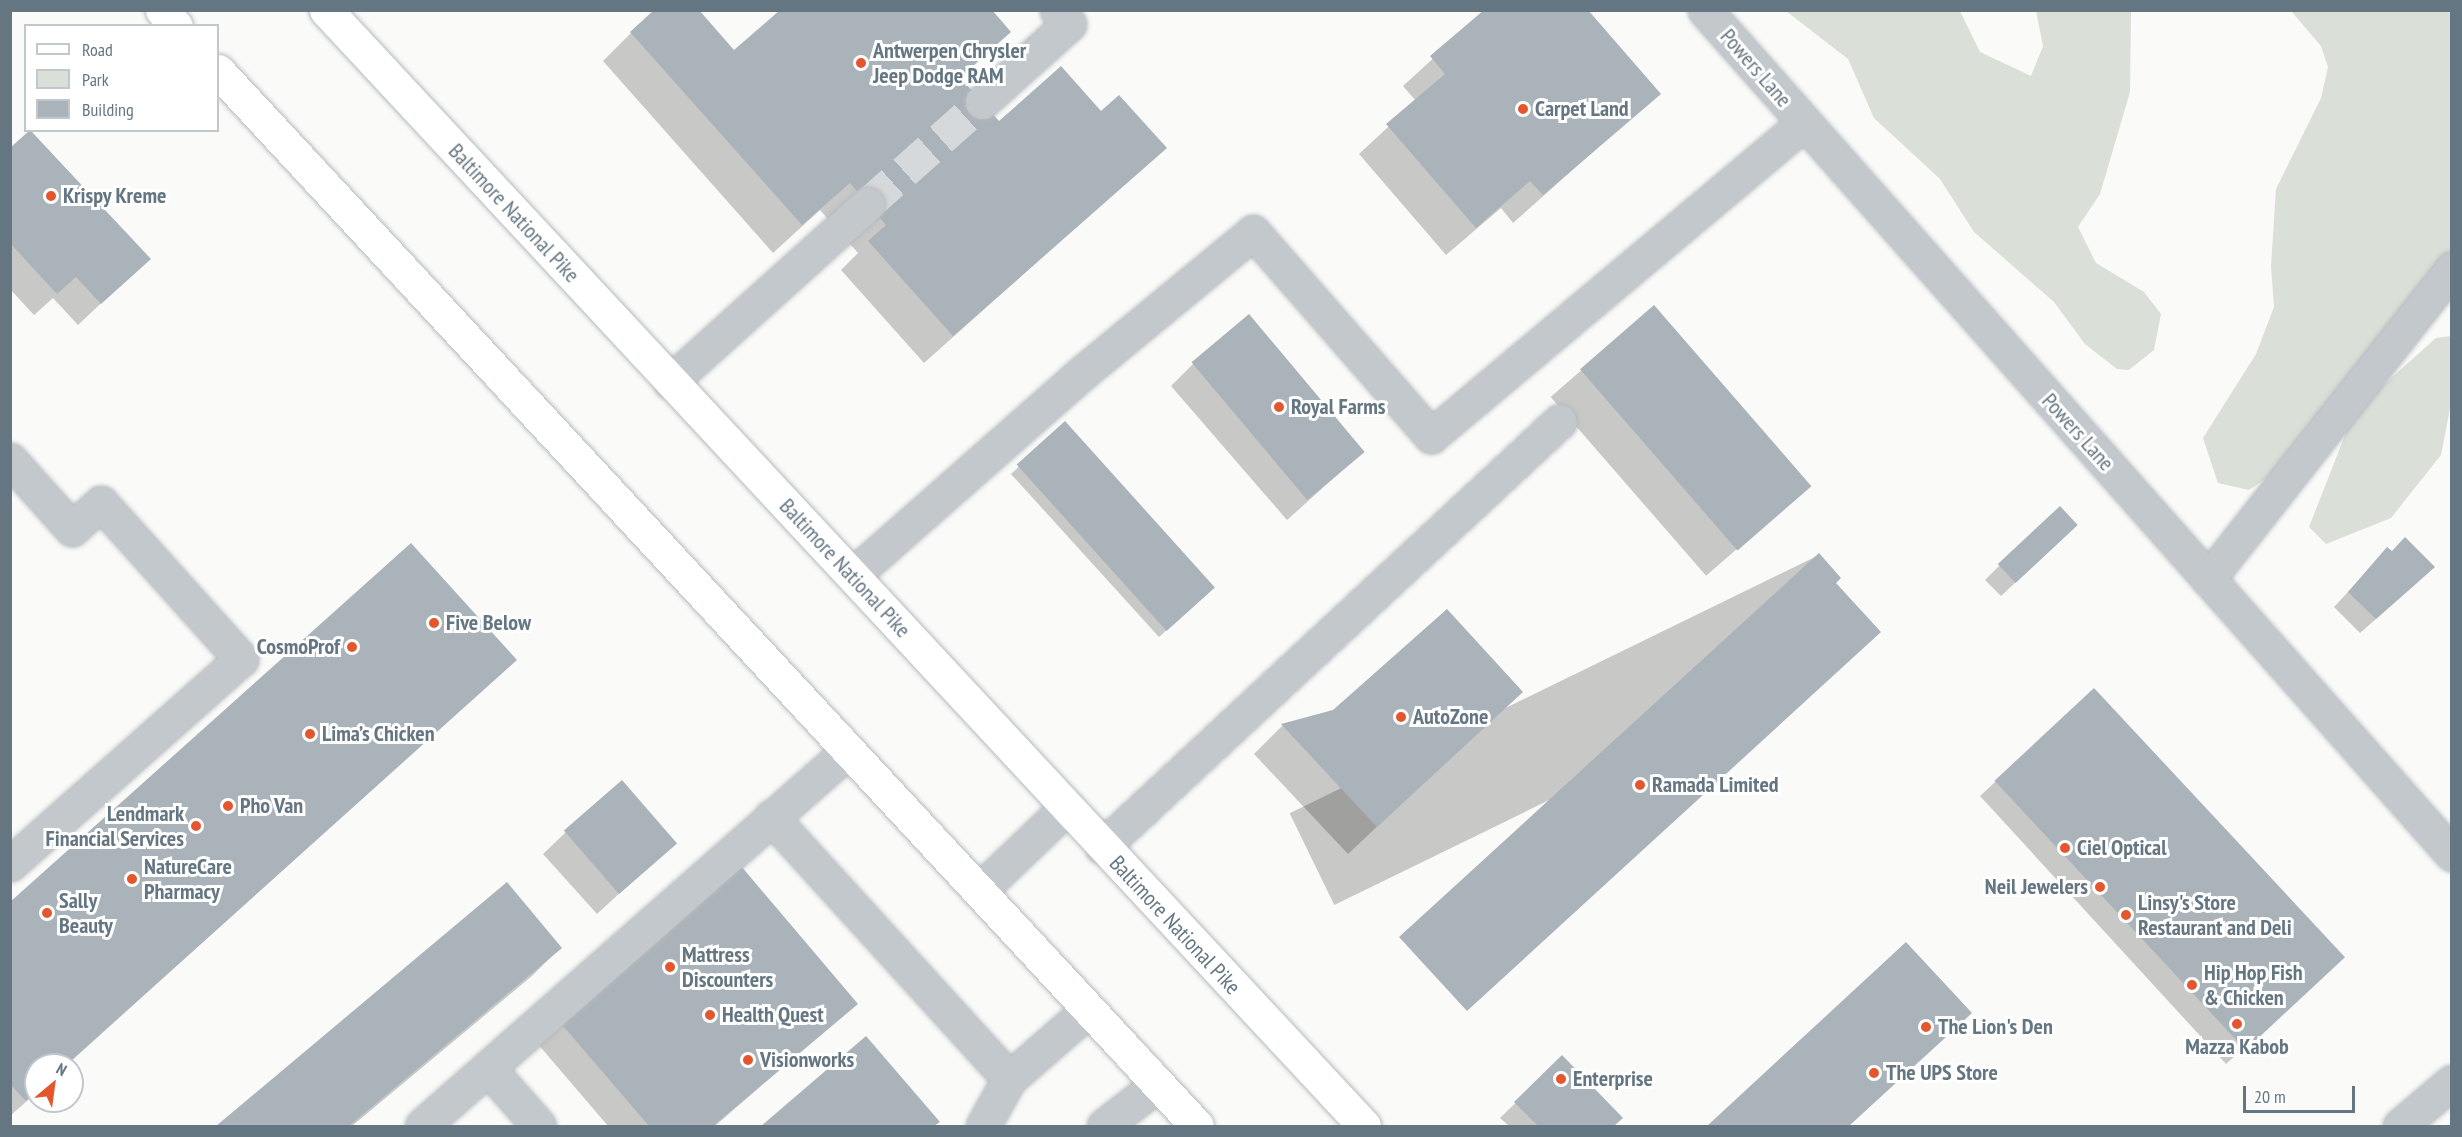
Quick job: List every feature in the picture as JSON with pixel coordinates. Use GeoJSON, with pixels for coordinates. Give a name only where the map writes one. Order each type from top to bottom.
{"type":"FeatureCollection","features":[{"type":"Feature","properties":{"kind":"main road"},"geometry":{"type":"LineString","coordinates":[[162,10],[174,24]]}},
{"type":"Feature","properties":{"kind":"main road","name":"Baltimore National Pike"},"geometry":{"type":"LineString","coordinates":[[326,10],[670,382],[853,575],[1102,847],[1364,1126]]}},
{"type":"Feature","properties":{"kind":"main road"},"geometry":{"type":"LineString","coordinates":[[219,72],[1197,1126]]}},
{"type":"Feature","properties":{"kind":"street"},"geometry":{"type":"LineString","coordinates":[[982,102],[1069,24],[1057,10]]}},
{"type":"Feature","properties":{"kind":"street","name":"Powers Lane"},"geometry":{"type":"LineString","coordinates":[[1705,10],[2451,854]]}},
{"type":"Feature","properties":{"kind":"street"},"geometry":{"type":"LineString","coordinates":[[853,575],[1081,374],[1253,232],[1431,436],[1804,123]]}},
{"type":"Feature","properties":{"kind":"street"},"geometry":{"type":"LineString","coordinates":[[670,382],[868,204]]}},
{"type":"Feature","properties":{"kind":"street"},"geometry":{"type":"LineString","coordinates":[[2208,579],[2451,269]]}},
{"type":"Feature","properties":{"kind":"street"},"geometry":{"type":"LineString","coordinates":[[1102,847],[1560,421]]}},
{"type":"Feature","properties":{"kind":"street"},"geometry":{"type":"LineString","coordinates":[[10,460],[72,529],[101,503],[241,659],[10,864]]}},
{"type":"Feature","properties":{"kind":"street"},"geometry":{"type":"LineString","coordinates":[[422,1126],[848,751]]}},
{"type":"Feature","properties":{"kind":"street"},"geometry":{"type":"LineString","coordinates":[[979,891],[1067,807]]}},
{"type":"Feature","properties":{"kind":"street"},"geometry":{"type":"LineString","coordinates":[[771,817],[1009,1079]]}},
{"type":"Feature","properties":{"kind":"street"},"geometry":{"type":"LineString","coordinates":[[983,1126],[1009,1079],[1088,1010]]}},
{"type":"Feature","properties":{"kind":"street"},"geometry":{"type":"LineString","coordinates":[[488,1068],[539,1126]]}},
{"type":"Feature","properties":{"kind":"street"},"geometry":{"type":"LineString","coordinates":[[2400,1126],[2451,1082]]}},
{"type":"Feature","properties":{"kind":"street"},"geometry":{"type":"LineString","coordinates":[[1104,1126],[1158,1084]]}},
{"type":"Feature","properties":{"kind":"green space"},"geometry":{"type":"Polygon","coordinates":[[[1786,11],[1960,11],[1980,52],[2031,76],[2043,46],[2036,11],[2131,11],[2130,92],[2100,194],[2078,227],[2096,263],[2144,292],[2161,314],[2154,350],[2129,370],[2117,369],[2085,344],[2054,302],[1974,232],[1940,179],[1874,118],[1848,59],[1786,11]]]}},
{"type":"Feature","properties":{"kind":"green space"},"geometry":{"type":"Polygon","coordinates":[[[2291,11],[2451,11],[2451,254],[2283,467],[2249,490],[2218,483],[2203,438],[2256,354],[2274,307],[2271,266],[2276,189],[2321,98],[2328,67],[2321,46],[2291,11]]]}},
{"type":"Feature","properties":{"kind":"green space"},"geometry":{"type":"Polygon","coordinates":[[[2451,336],[2451,403],[2441,455],[2391,518],[2326,544],[2309,527],[2347,430],[2380,388],[2436,338],[2451,336]]]}},
{"type":"Feature","properties":{"kind":"building"},"geometry":{"type":"Polygon","coordinates":[[[654,10],[699,10],[734,50],[780,10],[992,10],[1011,32],[960,77],[999,121],[1061,66],[1101,111],[1119,95],[1167,148],[953,336],[868,241],[886,225],[850,183],[802,225],[630,32],[654,10]]]}},
{"type":"Feature","properties":{"kind":"building","name":"Carpet Land"},"geometry":{"type":"Polygon","coordinates":[[[1484,10],[1588,10],[1661,94],[1543,195],[1530,181],[1476,228],[1386,124],[1445,74],[1430,56],[1484,10]]]}},
{"type":"Feature","properties":{"kind":"building","name":"Krispy Kreme"},"geometry":{"type":"Polygon","coordinates":[[[28,132],[32,132],[151,259],[101,304],[76,277],[57,294],[10,243],[10,148],[28,132]]]}},
{"type":"Feature","properties":{"kind":"building"},"geometry":{"type":"Polygon","coordinates":[[[1654,305],[1811,486],[1737,550],[1580,369],[1654,305]]]}},
{"type":"Feature","properties":{"kind":"building","name":"Royal Farms"},"geometry":{"type":"Polygon","coordinates":[[[1249,314],[1365,452],[1307,500],[1192,362],[1249,314]]]}},
{"type":"Feature","properties":{"kind":"building"},"geometry":{"type":"Polygon","coordinates":[[[1065,421],[1215,587],[1167,631],[1017,464],[1065,421]]]}},
{"type":"Feature","properties":{"kind":"building"},"geometry":{"type":"Polygon","coordinates":[[[2060,506],[2078,525],[2016,583],[1998,564],[2060,506]]]}},
{"type":"Feature","properties":{"kind":"building"},"geometry":{"type":"Polygon","coordinates":[[[2405,537],[2435,567],[2376,619],[2348,592],[2387,547],[2392,551],[2405,537]]]}},
{"type":"Feature","properties":{"kind":"building"},"geometry":{"type":"Polygon","coordinates":[[[411,543],[517,660],[79,1053],[24,1053],[24,1099],[10,1084],[10,902],[411,543]]]}},
{"type":"Feature","properties":{"kind":"building","name":"Ramada Limited"},"geometry":{"type":"Polygon","coordinates":[[[1819,553],[1841,578],[1836,583],[1881,632],[1467,1011],[1399,937],[1819,553]]]}},
{"type":"Feature","properties":{"kind":"building","name":"AutoZone"},"geometry":{"type":"Polygon","coordinates":[[[1447,609],[1523,692],[1377,827],[1281,724],[1333,710],[1447,609]]]}},
{"type":"Feature","properties":{"kind":"building"},"geometry":{"type":"Polygon","coordinates":[[[2094,688],[2345,957],[2246,1050],[1995,781],[2094,688]]]}},
{"type":"Feature","properties":{"kind":"building"},"geometry":{"type":"Polygon","coordinates":[[[622,780],[677,843],[619,894],[564,831],[622,780]]]}},
{"type":"Feature","properties":{"kind":"building"},"geometry":{"type":"Polygon","coordinates":[[[741,866],[858,1004],[713,1126],[649,1126],[558,1020],[741,866]]]}},
{"type":"Feature","properties":{"kind":"building"},"geometry":{"type":"Polygon","coordinates":[[[507,882],[562,948],[349,1126],[216,1126],[507,882]]]}},
{"type":"Feature","properties":{"kind":"building"},"geometry":{"type":"Polygon","coordinates":[[[1906,942],[1972,1013],[1849,1126],[1707,1126],[1906,942]]]}},
{"type":"Feature","properties":{"kind":"building"},"geometry":{"type":"Polygon","coordinates":[[[866,1036],[940,1122],[934,1126],[761,1126],[866,1036]]]}},
{"type":"Feature","properties":{"kind":"building","name":"Enterprise"},"geometry":{"type":"Polygon","coordinates":[[[1562,1055],[1623,1118],[1614,1126],[1538,1126],[1514,1102],[1562,1055]]]}},
{"type":"Feature","properties":{"kind":"tunnel"},"geometry":{"type":"LineString","coordinates":[[868,204],[982,102]]}},
{"type":"Feature","properties":{"kind":"place","name":"Antwerpen Chrysler Jeep Dodge RAM"},"geometry":{"type":"Point","coordinates":[861,63]}},
{"type":"Feature","properties":{"kind":"place","name":"Carpet Land"},"geometry":{"type":"Point","coordinates":[1523,109]}},
{"type":"Feature","properties":{"kind":"place","name":"Krispy Kreme"},"geometry":{"type":"Point","coordinates":[51,196]}},
{"type":"Feature","properties":{"kind":"place","name":"Royal Farms"},"geometry":{"type":"Point","coordinates":[1279,407]}},
{"type":"Feature","properties":{"kind":"place","name":"Five Below"},"geometry":{"type":"Point","coordinates":[434,623]}},
{"type":"Feature","properties":{"kind":"place","name":"CosmoProf"},"geometry":{"type":"Point","coordinates":[352,647]}},
{"type":"Feature","properties":{"kind":"place","name":"AutoZone"},"geometry":{"type":"Point","coordinates":[1401,717]}},
{"type":"Feature","properties":{"kind":"place","name":"Lima’s Chicken"},"geometry":{"type":"Point","coordinates":[310,734]}},
{"type":"Feature","properties":{"kind":"place","name":"Ramada Limited"},"geometry":{"type":"Point","coordinates":[1640,785]}},
{"type":"Feature","properties":{"kind":"place","name":"Pho Van"},"geometry":{"type":"Point","coordinates":[228,806]}},
{"type":"Feature","properties":{"kind":"place","name":"Lendmark Financial Services"},"geometry":{"type":"Point","coordinates":[196,826]}},
{"type":"Feature","properties":{"kind":"place","name":"Ciel Optical"},"geometry":{"type":"Point","coordinates":[2065,848]}},
{"type":"Feature","properties":{"kind":"place","name":"NatureCare Pharmacy"},"geometry":{"type":"Point","coordinates":[132,879]}},
{"type":"Feature","properties":{"kind":"place","name":"Neil Jewelers"},"geometry":{"type":"Point","coordinates":[2100,887]}},
{"type":"Feature","properties":{"kind":"place","name":"Sally Beauty"},"geometry":{"type":"Point","coordinates":[47,913]}},
{"type":"Feature","properties":{"kind":"place","name":"Linsy's Store Restaurant and Deli"},"geometry":{"type":"Point","coordinates":[2126,915]}},
{"type":"Feature","properties":{"kind":"place","name":"Mattress Discounters"},"geometry":{"type":"Point","coordinates":[670,967]}},
{"type":"Feature","properties":{"kind":"place","name":"Hip Hop Fish & Chicken"},"geometry":{"type":"Point","coordinates":[2192,985]}},
{"type":"Feature","properties":{"kind":"place","name":"Health Quest"},"geometry":{"type":"Point","coordinates":[710,1015]}},
{"type":"Feature","properties":{"kind":"place","name":"Mazza Kabob"},"geometry":{"type":"Point","coordinates":[2237,1024]}},
{"type":"Feature","properties":{"kind":"place","name":"The Lion's Den"},"geometry":{"type":"Point","coordinates":[1926,1027]}},
{"type":"Feature","properties":{"kind":"place","name":"Visionworks"},"geometry":{"type":"Point","coordinates":[748,1060]}},
{"type":"Feature","properties":{"kind":"place","name":"The UPS Store"},"geometry":{"type":"Point","coordinates":[1874,1073]}},
{"type":"Feature","properties":{"kind":"place","name":"Enterprise"},"geometry":{"type":"Point","coordinates":[1561,1079]}}]}
